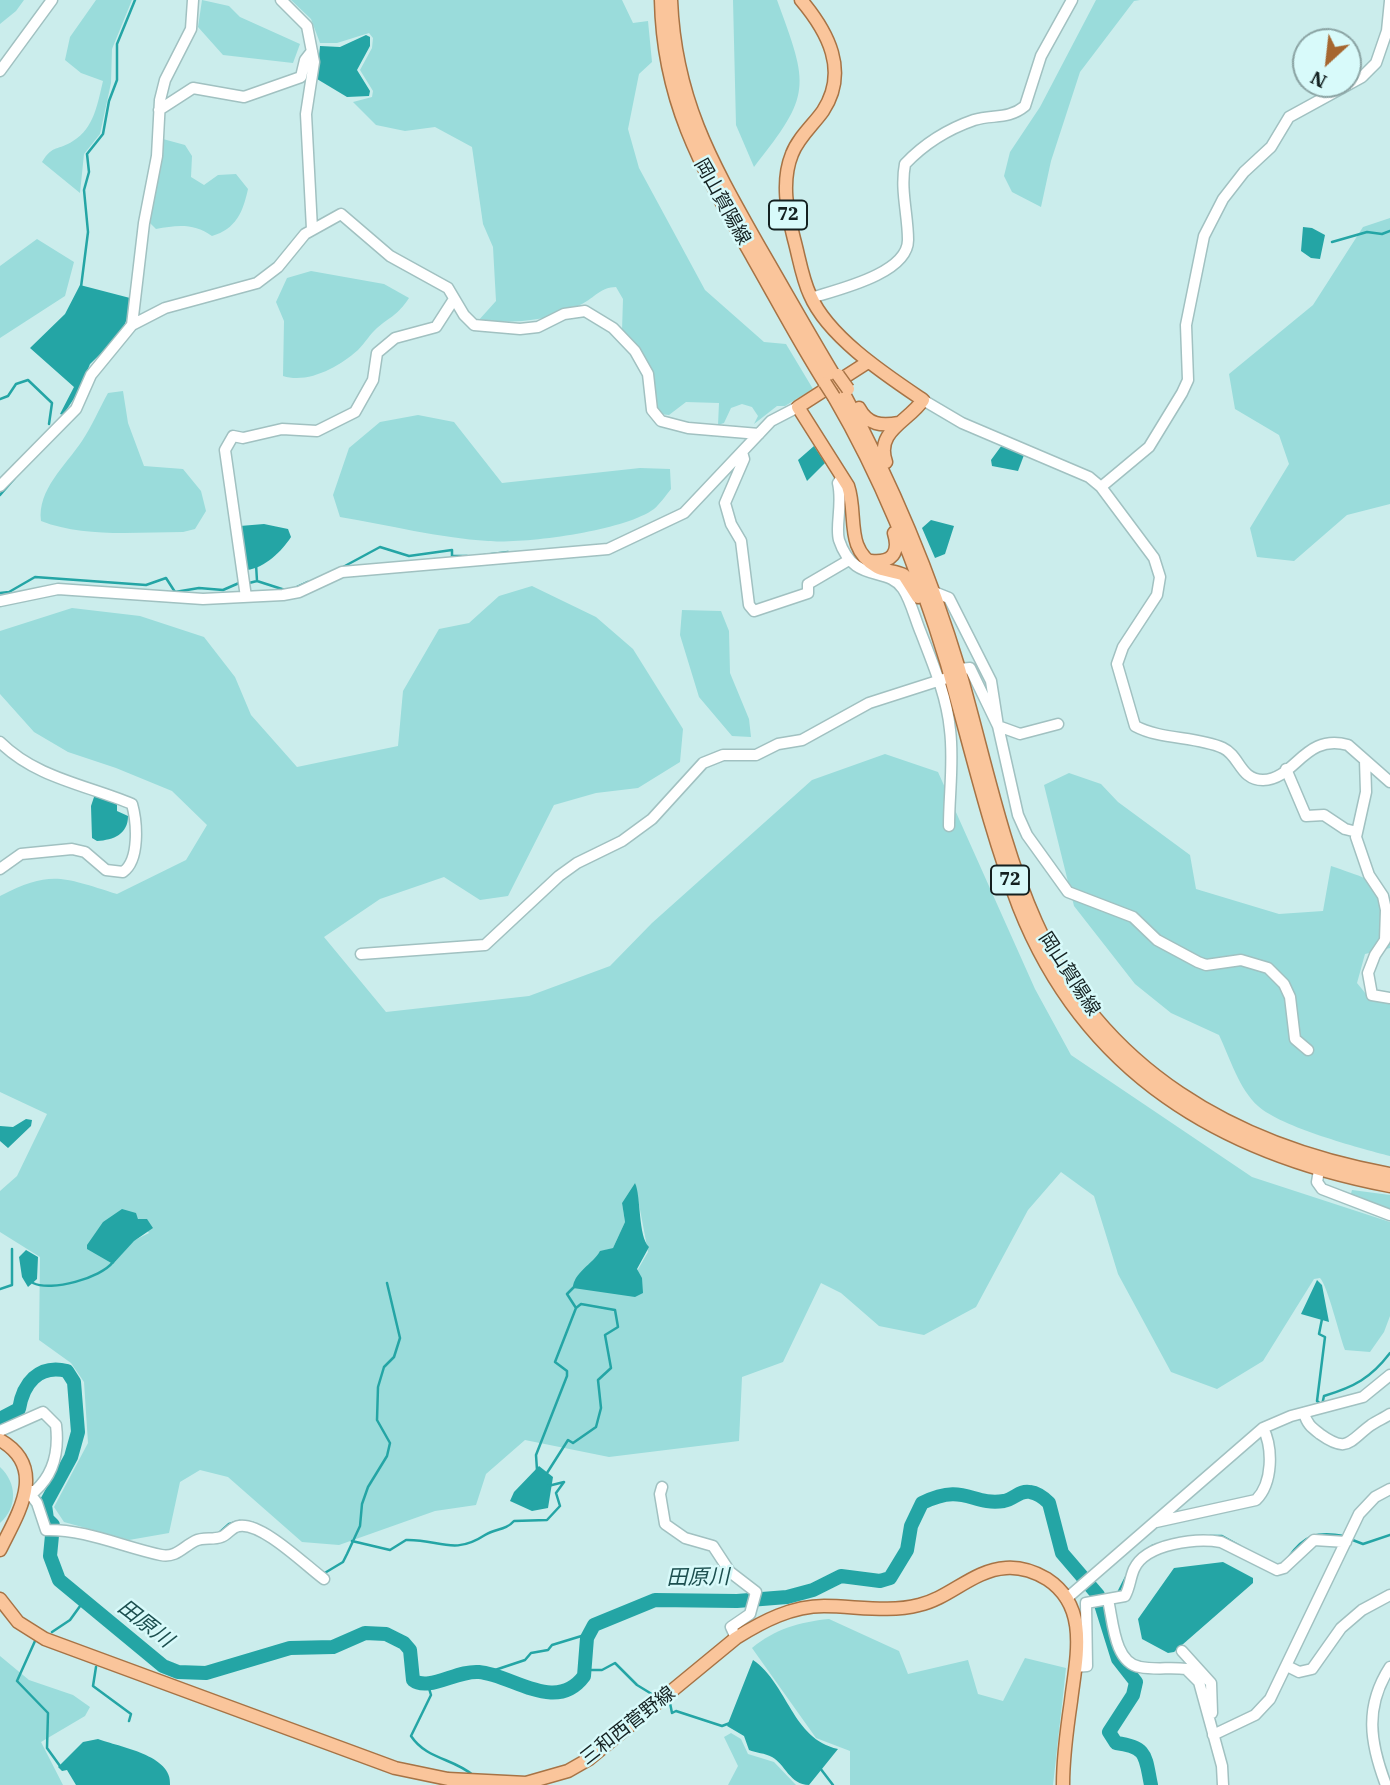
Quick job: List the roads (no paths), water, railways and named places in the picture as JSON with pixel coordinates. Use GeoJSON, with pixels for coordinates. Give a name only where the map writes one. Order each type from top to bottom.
{"type":"FeatureCollection","features":[{"type":"Feature","properties":{"kind":"main road","name":"岡山賀陽線"},"geometry":{"type":"LineString","coordinates":[[661,0],[663,35],[672,90],[695,153],[842,393],[909,527],[934,592],[949,673],[1020,908],[1049,967],[1097,1035],[1128,1067],[1169,1101],[1212,1128],[1265,1153],[1319,1170],[1390,1186]]}},
{"type":"Feature","properties":{"kind":"main road","name":"岡山賀陽線"},"geometry":{"type":"LineString","coordinates":[[671,0],[675,49],[683,86],[710,161],[833,378]]}},
{"type":"Feature","properties":{"kind":"main road","name":"72"},"geometry":{"type":"LineString","coordinates":[[801,0],[828,37],[834,53],[835,71],[829,99],[799,142],[788,172],[785,199],[811,298],[867,362],[923,400]]}},
{"type":"Feature","properties":{"kind":"main road"},"geometry":{"type":"LineString","coordinates":[[867,362],[797,407],[842,477],[853,500],[853,537],[858,548],[871,561]]}},
{"type":"Feature","properties":{"kind":"main road","name":"岡山賀陽線"},"geometry":{"type":"LineString","coordinates":[[842,393],[869,421],[876,424],[900,423]]}},
{"type":"Feature","properties":{"kind":"main road","name":"岡山賀陽線"},"geometry":{"type":"LineString","coordinates":[[842,393],[863,450],[915,569],[1036,922],[1077,993],[1111,1035],[1173,1090],[1215,1117],[1264,1140],[1318,1158],[1390,1174]]}},
{"type":"Feature","properties":{"kind":"main road","name":"岡山賀陽線"},"geometry":{"type":"LineString","coordinates":[[909,527],[909,514],[882,448],[886,435],[915,412],[923,400]]}},
{"type":"Feature","properties":{"kind":"main road","name":"岡山賀陽線"},"geometry":{"type":"LineString","coordinates":[[863,450],[867,472],[896,536],[897,548],[888,561],[871,561]]}},
{"type":"Feature","properties":{"kind":"main road","name":"岡山賀陽線"},"geometry":{"type":"LineString","coordinates":[[871,561],[878,567],[904,575],[912,584],[929,631],[949,673]]}},
{"type":"Feature","properties":{"kind":"main road"},"geometry":{"type":"LineString","coordinates":[[0,1440],[19,1461],[28,1492],[0,1550]]}},
{"type":"Feature","properties":{"kind":"main road","name":"三和西菅野線"},"geometry":{"type":"LineString","coordinates":[[0,1600],[11,1615],[34,1633],[100,1662],[140,1672],[386,1766],[449,1779],[500,1783],[548,1779],[589,1759],[736,1638],[760,1623],[804,1608],[902,1608],[921,1605],[990,1571],[1007,1568],[1041,1575],[1066,1599],[1077,1624],[1063,1785]]}},
{"type":"Feature","properties":{"kind":"street"},"geometry":{"type":"LineString","coordinates":[[0,71],[52,0]]}},
{"type":"Feature","properties":{"kind":"street"},"geometry":{"type":"LineString","coordinates":[[132,325],[144,223],[157,156],[159,110],[165,80],[191,29],[192,0]]}},
{"type":"Feature","properties":{"kind":"street"},"geometry":{"type":"LineString","coordinates":[[281,0],[307,26],[314,62],[306,114],[312,229]]}},
{"type":"Feature","properties":{"kind":"street"},"geometry":{"type":"LineString","coordinates":[[811,298],[865,281],[883,272],[902,256],[908,240],[902,188],[905,164],[932,141],[976,119],[1003,118],[1025,106],[1049,38],[1072,0]]}},
{"type":"Feature","properties":{"kind":"street"},"geometry":{"type":"LineString","coordinates":[[1101,486],[1149,447],[1188,380],[1186,325],[1204,236],[1223,199],[1244,172],[1271,147],[1289,117],[1362,77],[1376,64],[1387,31],[1390,1]]}},
{"type":"Feature","properties":{"kind":"street"},"geometry":{"type":"LineString","coordinates":[[159,110],[192,88],[244,97],[287,84],[301,77],[305,60],[312,51]]}},
{"type":"Feature","properties":{"kind":"street"},"geometry":{"type":"LineString","coordinates":[[0,486],[76,410],[91,375],[132,325],[165,308],[257,283],[278,267],[312,229],[341,214],[390,256],[448,288],[474,325],[520,329],[538,327],[564,314],[585,311],[613,328],[635,351],[648,374],[652,410],[661,421],[688,428],[759,434]]}},
{"type":"Feature","properties":{"kind":"street"},"geometry":{"type":"LineString","coordinates":[[246,597],[225,450],[233,436],[243,438],[282,429],[317,430],[355,412],[373,380],[377,353],[395,338],[436,327],[454,299]]}},
{"type":"Feature","properties":{"kind":"street"},"geometry":{"type":"LineString","coordinates":[[923,400],[962,423],[1089,477],[1101,486],[1154,558],[1160,577],[1157,595],[1123,648],[1117,664],[1135,726],[1222,748],[1246,774],[1255,779],[1272,778],[1315,746],[1348,745],[1390,782]]}},
{"type":"Feature","properties":{"kind":"street"},"geometry":{"type":"LineString","coordinates":[[0,601],[58,589],[203,599],[246,597],[299,592],[342,572],[571,555],[608,549],[684,513],[771,421],[797,407]]}},
{"type":"Feature","properties":{"kind":"street"},"geometry":{"type":"LineString","coordinates":[[742,452],[744,460],[725,503],[731,524],[741,541],[749,605],[754,611],[808,593],[808,584],[849,560]]}},
{"type":"Feature","properties":{"kind":"street"},"geometry":{"type":"LineString","coordinates":[[842,477],[838,483],[842,501],[838,538],[849,560],[867,573],[898,583],[905,591],[949,673],[949,825]]}},
{"type":"Feature","properties":{"kind":"street"},"geometry":{"type":"LineString","coordinates":[[934,592],[949,598],[985,664],[1023,825],[1068,892],[1133,917],[1157,940],[1198,962],[1206,965],[1241,960],[1268,968],[1284,984],[1290,997],[1295,1039],[1308,1050]]}},
{"type":"Feature","properties":{"kind":"street"},"geometry":{"type":"LineString","coordinates":[[362,954],[485,945],[559,876],[577,863],[622,841],[652,819],[703,764],[723,755],[756,755],[778,744],[802,740],[869,703],[949,673],[970,668],[998,726],[1020,734],[1058,724]]}},
{"type":"Feature","properties":{"kind":"street"},"geometry":{"type":"LineString","coordinates":[[0,742],[16,755],[60,779],[132,804],[135,840],[134,855],[129,868],[123,872],[106,870],[85,852],[72,849],[20,854],[0,869]]}},
{"type":"Feature","properties":{"kind":"street"},"geometry":{"type":"LineString","coordinates":[[1365,760],[1366,792],[1356,837],[1368,875],[1383,896],[1386,910],[1385,940],[1368,974],[1370,990],[1377,998],[1390,998]]}},
{"type":"Feature","properties":{"kind":"street"},"geometry":{"type":"LineString","coordinates":[[1286,769],[1306,816],[1324,815],[1345,829],[1357,832]]}},
{"type":"Feature","properties":{"kind":"street"},"geometry":{"type":"LineString","coordinates":[[1319,1170],[1317,1182],[1322,1189],[1390,1215]]}},
{"type":"Feature","properties":{"kind":"street"},"geometry":{"type":"LineString","coordinates":[[1066,1599],[1263,1428],[1304,1413],[1363,1397],[1389,1378]]}},
{"type":"Feature","properties":{"kind":"street"},"geometry":{"type":"LineString","coordinates":[[0,1431],[43,1412],[56,1425],[56,1454],[49,1474],[35,1491],[28,1492]]}},
{"type":"Feature","properties":{"kind":"street"},"geometry":{"type":"LineString","coordinates":[[1304,1413],[1308,1424],[1331,1441],[1343,1445],[1357,1441],[1370,1426],[1390,1414]]}},
{"type":"Feature","properties":{"kind":"street"},"geometry":{"type":"LineString","coordinates":[[1156,1522],[1256,1500],[1268,1474],[1270,1443],[1263,1428]]}},
{"type":"Feature","properties":{"kind":"street"},"geometry":{"type":"LineString","coordinates":[[662,1487],[660,1494],[665,1524],[685,1538],[713,1546],[730,1572],[756,1598],[750,1614],[730,1627],[736,1638]]}},
{"type":"Feature","properties":{"kind":"street"},"geometry":{"type":"LineString","coordinates":[[1216,1734],[1255,1716],[1270,1699],[1366,1505],[1390,1489]]}},
{"type":"Feature","properties":{"kind":"street"},"geometry":{"type":"LineString","coordinates":[[28,1492],[52,1530],[77,1532],[121,1547],[163,1556],[178,1553],[195,1541],[225,1536],[235,1526],[242,1525],[263,1532],[324,1580]]}},
{"type":"Feature","properties":{"kind":"street"},"geometry":{"type":"LineString","coordinates":[[1075,1667],[1087,1666],[1086,1603],[1125,1596],[1135,1567],[1142,1560],[1170,1546],[1221,1542],[1277,1570],[1284,1568],[1314,1540],[1348,1539]]}},
{"type":"Feature","properties":{"kind":"street"},"geometry":{"type":"LineString","coordinates":[[1287,1666],[1299,1672],[1312,1669],[1341,1628],[1362,1610],[1390,1595]]}},
{"type":"Feature","properties":{"kind":"street"},"geometry":{"type":"LineString","coordinates":[[1103,1601],[1126,1661],[1141,1668],[1185,1668],[1193,1674],[1199,1682],[1216,1734]]}},
{"type":"Feature","properties":{"kind":"street"},"geometry":{"type":"LineString","coordinates":[[1182,1651],[1211,1683],[1211,1708],[1223,1785]]}},
{"type":"Feature","properties":{"kind":"street"},"geometry":{"type":"LineString","coordinates":[[1386,1785],[1373,1749],[1371,1723],[1378,1688],[1390,1667]]}},
{"type":"Feature","properties":{"kind":"waterway"},"geometry":{"type":"LineString","coordinates":[[81,287],[88,232],[84,190],[89,172],[87,154],[103,134],[109,101],[117,80],[117,44],[135,0]]}},
{"type":"Feature","properties":{"kind":"waterway"},"geometry":{"type":"LineString","coordinates":[[1332,242],[1367,232],[1382,234],[1390,231]]}},
{"type":"Feature","properties":{"kind":"waterway"},"geometry":{"type":"LineString","coordinates":[[0,399],[8,396],[16,384],[28,380],[52,403],[49,424]]}},
{"type":"Feature","properties":{"kind":"waterway"},"geometry":{"type":"LineString","coordinates":[[0,495],[14,479]]}},
{"type":"Feature","properties":{"kind":"waterway"},"geometry":{"type":"LineString","coordinates":[[343,567],[380,547],[409,556],[452,550],[452,556],[467,556]]}},
{"type":"Feature","properties":{"kind":"waterway"},"geometry":{"type":"LineString","coordinates":[[484,555],[508,552]]}},
{"type":"Feature","properties":{"kind":"waterway"},"geometry":{"type":"LineString","coordinates":[[256,564],[257,581]]}},
{"type":"Feature","properties":{"kind":"waterway"},"geometry":{"type":"LineString","coordinates":[[0,593],[9,592],[35,577],[146,585],[166,578],[175,592],[199,588],[223,590],[239,583]]}},
{"type":"Feature","properties":{"kind":"waterway"},"geometry":{"type":"LineString","coordinates":[[249,583],[257,581],[285,590]]}},
{"type":"Feature","properties":{"kind":"waterway"},"geometry":{"type":"LineString","coordinates":[[295,588],[308,582]]}},
{"type":"Feature","properties":{"kind":"waterway"},"geometry":{"type":"LineString","coordinates":[[0,1289],[12,1285],[12,1249]]}},
{"type":"Feature","properties":{"kind":"waterway"},"geometry":{"type":"LineString","coordinates":[[33,1283],[51,1286],[75,1282],[98,1273],[113,1262]]}},
{"type":"Feature","properties":{"kind":"waterway"},"geometry":{"type":"LineString","coordinates":[[323,1574],[343,1562],[360,1526],[362,1504],[368,1487],[387,1456],[390,1443],[377,1420],[378,1387],[384,1367],[394,1357],[400,1338],[387,1283]]}},
{"type":"Feature","properties":{"kind":"waterway"},"geometry":{"type":"LineString","coordinates":[[537,1470],[536,1455],[567,1376],[567,1371],[555,1362],[576,1308],[567,1294],[575,1286]]}},
{"type":"Feature","properties":{"kind":"waterway"},"geometry":{"type":"LineString","coordinates":[[547,1473],[568,1440],[573,1443],[596,1427],[601,1408],[598,1380],[611,1368],[605,1335],[618,1327],[615,1310],[581,1304],[576,1308]]}},
{"type":"Feature","properties":{"kind":"waterway"},"geometry":{"type":"LineString","coordinates":[[1322,1319],[1319,1334],[1325,1337],[1317,1401],[1322,1405],[1324,1396],[1361,1380],[1376,1369],[1390,1353]]}},
{"type":"Feature","properties":{"kind":"waterway","name":"田原川"},"geometry":{"type":"LineString","coordinates":[[0,1419],[19,1409],[28,1384],[40,1373],[48,1370],[67,1371],[74,1382],[78,1432],[71,1457],[45,1505],[47,1519],[53,1525],[50,1556],[59,1580],[163,1666],[178,1672],[206,1673],[290,1648],[333,1647],[365,1633],[386,1634],[404,1643],[410,1650],[413,1680],[419,1683],[427,1684],[479,1672],[534,1689],[561,1692],[573,1687],[584,1676],[587,1638],[594,1625],[655,1600],[737,1601],[787,1597],[813,1590],[841,1576],[880,1581],[890,1578],[907,1550],[911,1526],[922,1503],[937,1497],[958,1494],[993,1502],[1008,1500],[1023,1492],[1033,1493],[1049,1503],[1062,1553],[1098,1595],[1118,1659],[1136,1682],[1133,1695],[1109,1732],[1116,1743],[1140,1750],[1146,1760],[1151,1785]]}},
{"type":"Feature","properties":{"kind":"waterway"},"geometry":{"type":"LineString","coordinates":[[352,1541],[390,1550],[406,1540],[455,1546],[464,1544],[514,1521],[547,1520],[560,1506],[556,1493],[564,1482],[548,1486]]}},
{"type":"Feature","properties":{"kind":"waterway"},"geometry":{"type":"LineString","coordinates":[[219,1533],[229,1524],[240,1521]]}},
{"type":"Feature","properties":{"kind":"waterway"},"geometry":{"type":"LineString","coordinates":[[253,1523],[266,1529]]}},
{"type":"Feature","properties":{"kind":"waterway"},"geometry":{"type":"LineString","coordinates":[[1350,1539],[1363,1544],[1390,1535]]}},
{"type":"Feature","properties":{"kind":"waterway"},"geometry":{"type":"LineString","coordinates":[[1210,1536],[1222,1536],[1240,1546]]}},
{"type":"Feature","properties":{"kind":"waterway"},"geometry":{"type":"LineString","coordinates":[[1288,1558],[1300,1544],[1312,1536],[1344,1536]]}},
{"type":"Feature","properties":{"kind":"waterway"},"geometry":{"type":"LineString","coordinates":[[1152,1546],[1169,1541]]}},
{"type":"Feature","properties":{"kind":"waterway"},"geometry":{"type":"LineString","coordinates":[[1118,1593],[1126,1577]]}},
{"type":"Feature","properties":{"kind":"waterway"},"geometry":{"type":"LineString","coordinates":[[52,1632],[70,1620],[83,1602]]}},
{"type":"Feature","properties":{"kind":"waterway"},"geometry":{"type":"LineString","coordinates":[[486,1673],[525,1660],[531,1653],[548,1650],[552,1645],[588,1634]]}},
{"type":"Feature","properties":{"kind":"waterway"},"geometry":{"type":"LineString","coordinates":[[35,1641],[17,1681],[48,1713],[47,1748],[60,1766]]}},
{"type":"Feature","properties":{"kind":"waterway"},"geometry":{"type":"LineString","coordinates":[[587,1670],[602,1670],[615,1663],[637,1685],[655,1696]]}},
{"type":"Feature","properties":{"kind":"waterway"},"geometry":{"type":"LineString","coordinates":[[96,1667],[93,1686],[131,1714],[129,1721]]}},
{"type":"Feature","properties":{"kind":"waterway"},"geometry":{"type":"LineString","coordinates":[[428,1685],[431,1695],[411,1736],[425,1750],[474,1776]]}},
{"type":"Feature","properties":{"kind":"waterway"},"geometry":{"type":"LineString","coordinates":[[670,1703],[672,1713],[676,1711],[722,1726],[730,1723]]}},
{"type":"Feature","properties":{"kind":"waterway"},"geometry":{"type":"LineString","coordinates":[[820,1768],[833,1785]]}}]}
